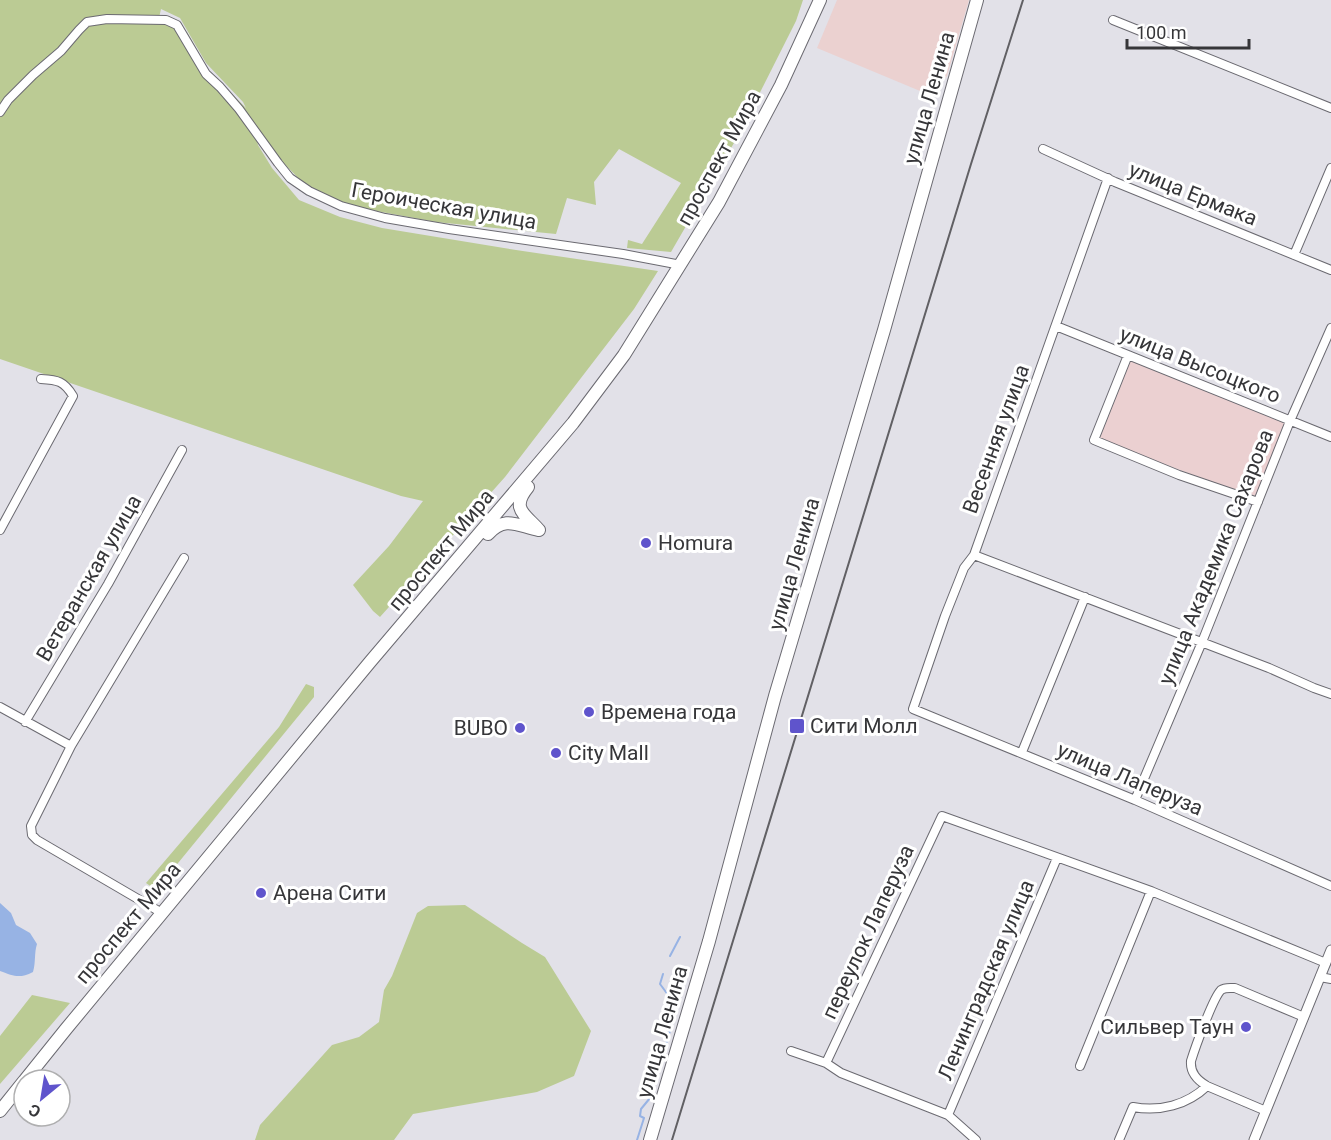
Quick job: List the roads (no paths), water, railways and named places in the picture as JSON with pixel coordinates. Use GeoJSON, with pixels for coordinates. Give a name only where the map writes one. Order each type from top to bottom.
{"type":"FeatureCollection","features":[{"type":"Feature","properties":{"kind":"main road","name":"проспект Мира"},"geometry":{"type":"LineString","coordinates":[[34,1068],[363,671],[502,509],[573,423],[624,356],[719,202],[781,85],[820,0]]}},
{"type":"Feature","properties":{"kind":"main road","name":"улица Ленина"},"geometry":{"type":"LineString","coordinates":[[650,1140],[709,940],[775,696],[884,330],[977,0]]}},
{"type":"Feature","properties":{"kind":"main road"},"geometry":{"type":"LineString","coordinates":[[540,531],[520,511],[518,504],[524,492],[538,475],[545,457]]}},
{"type":"Feature","properties":{"kind":"main road"},"geometry":{"type":"LineString","coordinates":[[502,509],[540,531]]}},
{"type":"Feature","properties":{"kind":"main road"},"geometry":{"type":"LineString","coordinates":[[458,560],[479,544],[491,530],[504,522],[512,522],[540,531]]}},
{"type":"Feature","properties":{"kind":"main road","name":"проспект Мира"},"geometry":{"type":"LineString","coordinates":[[0,1111],[12,1096]]}},
{"type":"Feature","properties":{"kind":"street","name":"Героическая улица"},"geometry":{"type":"LineString","coordinates":[[0,112],[8,100],[61,51],[87,22],[166,20],[177,25],[206,74],[239,110],[290,178],[309,191],[341,206],[385,218],[681,265]]}},
{"type":"Feature","properties":{"kind":"street"},"geometry":{"type":"LineString","coordinates":[[1113,20],[1331,108]]}},
{"type":"Feature","properties":{"kind":"street","name":"улица Ермака"},"geometry":{"type":"LineString","coordinates":[[1043,149],[1331,270]]}},
{"type":"Feature","properties":{"kind":"street"},"geometry":{"type":"LineString","coordinates":[[1294,255],[1331,168]]}},
{"type":"Feature","properties":{"kind":"street","name":"Весенняя улица"},"geometry":{"type":"LineString","coordinates":[[913,709],[964,568],[974,555],[1108,178]]}},
{"type":"Feature","properties":{"kind":"street","name":"улица Высоцкого"},"geometry":{"type":"LineString","coordinates":[[1056,326],[1331,437]]}},
{"type":"Feature","properties":{"kind":"street","name":"улица Академика Сахарова"},"geometry":{"type":"LineString","coordinates":[[1135,800],[1202,642],[1290,421],[1331,328]]}},
{"type":"Feature","properties":{"kind":"street"},"geometry":{"type":"LineString","coordinates":[[1128,355],[1094,440],[1179,475],[1258,502]]}},
{"type":"Feature","properties":{"kind":"street"},"geometry":{"type":"LineString","coordinates":[[0,530],[73,396],[65,384],[40,379]]}},
{"type":"Feature","properties":{"kind":"street","name":"Ветеранская улица"},"geometry":{"type":"LineString","coordinates":[[25,722],[108,584],[183,450]]}},
{"type":"Feature","properties":{"kind":"street"},"geometry":{"type":"LineString","coordinates":[[974,555],[1331,694]]}},
{"type":"Feature","properties":{"kind":"street"},"geometry":{"type":"LineString","coordinates":[[162,913],[46,845],[32,835],[31,826],[71,746],[184,558]]}},
{"type":"Feature","properties":{"kind":"street"},"geometry":{"type":"LineString","coordinates":[[1022,753],[1085,597]]}},
{"type":"Feature","properties":{"kind":"street"},"geometry":{"type":"LineString","coordinates":[[0,707],[71,746]]}},
{"type":"Feature","properties":{"kind":"street","name":"улица Лаперуза"},"geometry":{"type":"LineString","coordinates":[[913,709],[1135,800],[1331,886]]}},
{"type":"Feature","properties":{"kind":"street","name":"переулок Лаперуза"},"geometry":{"type":"LineString","coordinates":[[826,1063],[942,816],[1057,858]]}},
{"type":"Feature","properties":{"kind":"street"},"geometry":{"type":"LineString","coordinates":[[1057,858],[1151,891],[1326,963]]}},
{"type":"Feature","properties":{"kind":"street","name":"Ленинградская улица"},"geometry":{"type":"LineString","coordinates":[[948,1115],[1057,858]]}},
{"type":"Feature","properties":{"kind":"street"},"geometry":{"type":"LineString","coordinates":[[1080,1066],[1151,891]]}},
{"type":"Feature","properties":{"kind":"street"},"geometry":{"type":"LineString","coordinates":[[1254,1140],[1331,950]]}},
{"type":"Feature","properties":{"kind":"street"},"geometry":{"type":"LineString","coordinates":[[1320,977],[1331,980]]}},
{"type":"Feature","properties":{"kind":"street"},"geometry":{"type":"LineString","coordinates":[[1266,1111],[1207,1086],[1191,1069],[1191,1061],[1215,1001],[1222,989],[1234,988],[1304,1017]]}},
{"type":"Feature","properties":{"kind":"street"},"geometry":{"type":"LineString","coordinates":[[791,1051],[826,1063],[841,1073],[948,1115],[976,1140]]}},
{"type":"Feature","properties":{"kind":"street"},"geometry":{"type":"LineString","coordinates":[[1119,1140],[1133,1107],[1156,1109],[1175,1105],[1193,1097],[1207,1086]]}},
{"type":"Feature","properties":{"kind":"water"},"geometry":{"type":"Polygon","coordinates":[[[0,903],[11,913],[16,925],[30,933],[37,944],[33,972],[24,976],[0,971],[0,903]]]}},
{"type":"Feature","properties":{"kind":"waterway"},"geometry":{"type":"LineString","coordinates":[[670,956],[680,937]]}},
{"type":"Feature","properties":{"kind":"waterway"},"geometry":{"type":"LineString","coordinates":[[637,1140],[644,1118],[640,1116],[641,1109],[650,1098],[677,1007],[660,984],[663,974]]}},
{"type":"Feature","properties":{"kind":"railway"},"geometry":{"type":"LineString","coordinates":[[672,1140],[1023,0]]}},
{"type":"Feature","properties":{"kind":"place","name":"Homura"},"geometry":{"type":"Point","coordinates":[646,543]}},
{"type":"Feature","properties":{"kind":"place","name":"Времена года"},"geometry":{"type":"Point","coordinates":[589,712]}},
{"type":"Feature","properties":{"kind":"place","name":"Сити Молл"},"geometry":{"type":"Point","coordinates":[797,726]}},
{"type":"Feature","properties":{"kind":"place","name":"BUBO"},"geometry":{"type":"Point","coordinates":[520,728]}},
{"type":"Feature","properties":{"kind":"place","name":"City Mall"},"geometry":{"type":"Point","coordinates":[556,753]}},
{"type":"Feature","properties":{"kind":"place","name":"Арена Сити"},"geometry":{"type":"Point","coordinates":[261,893]}},
{"type":"Feature","properties":{"kind":"place","name":"Сильвер Таун"},"geometry":{"type":"Point","coordinates":[1246,1027]}}]}
